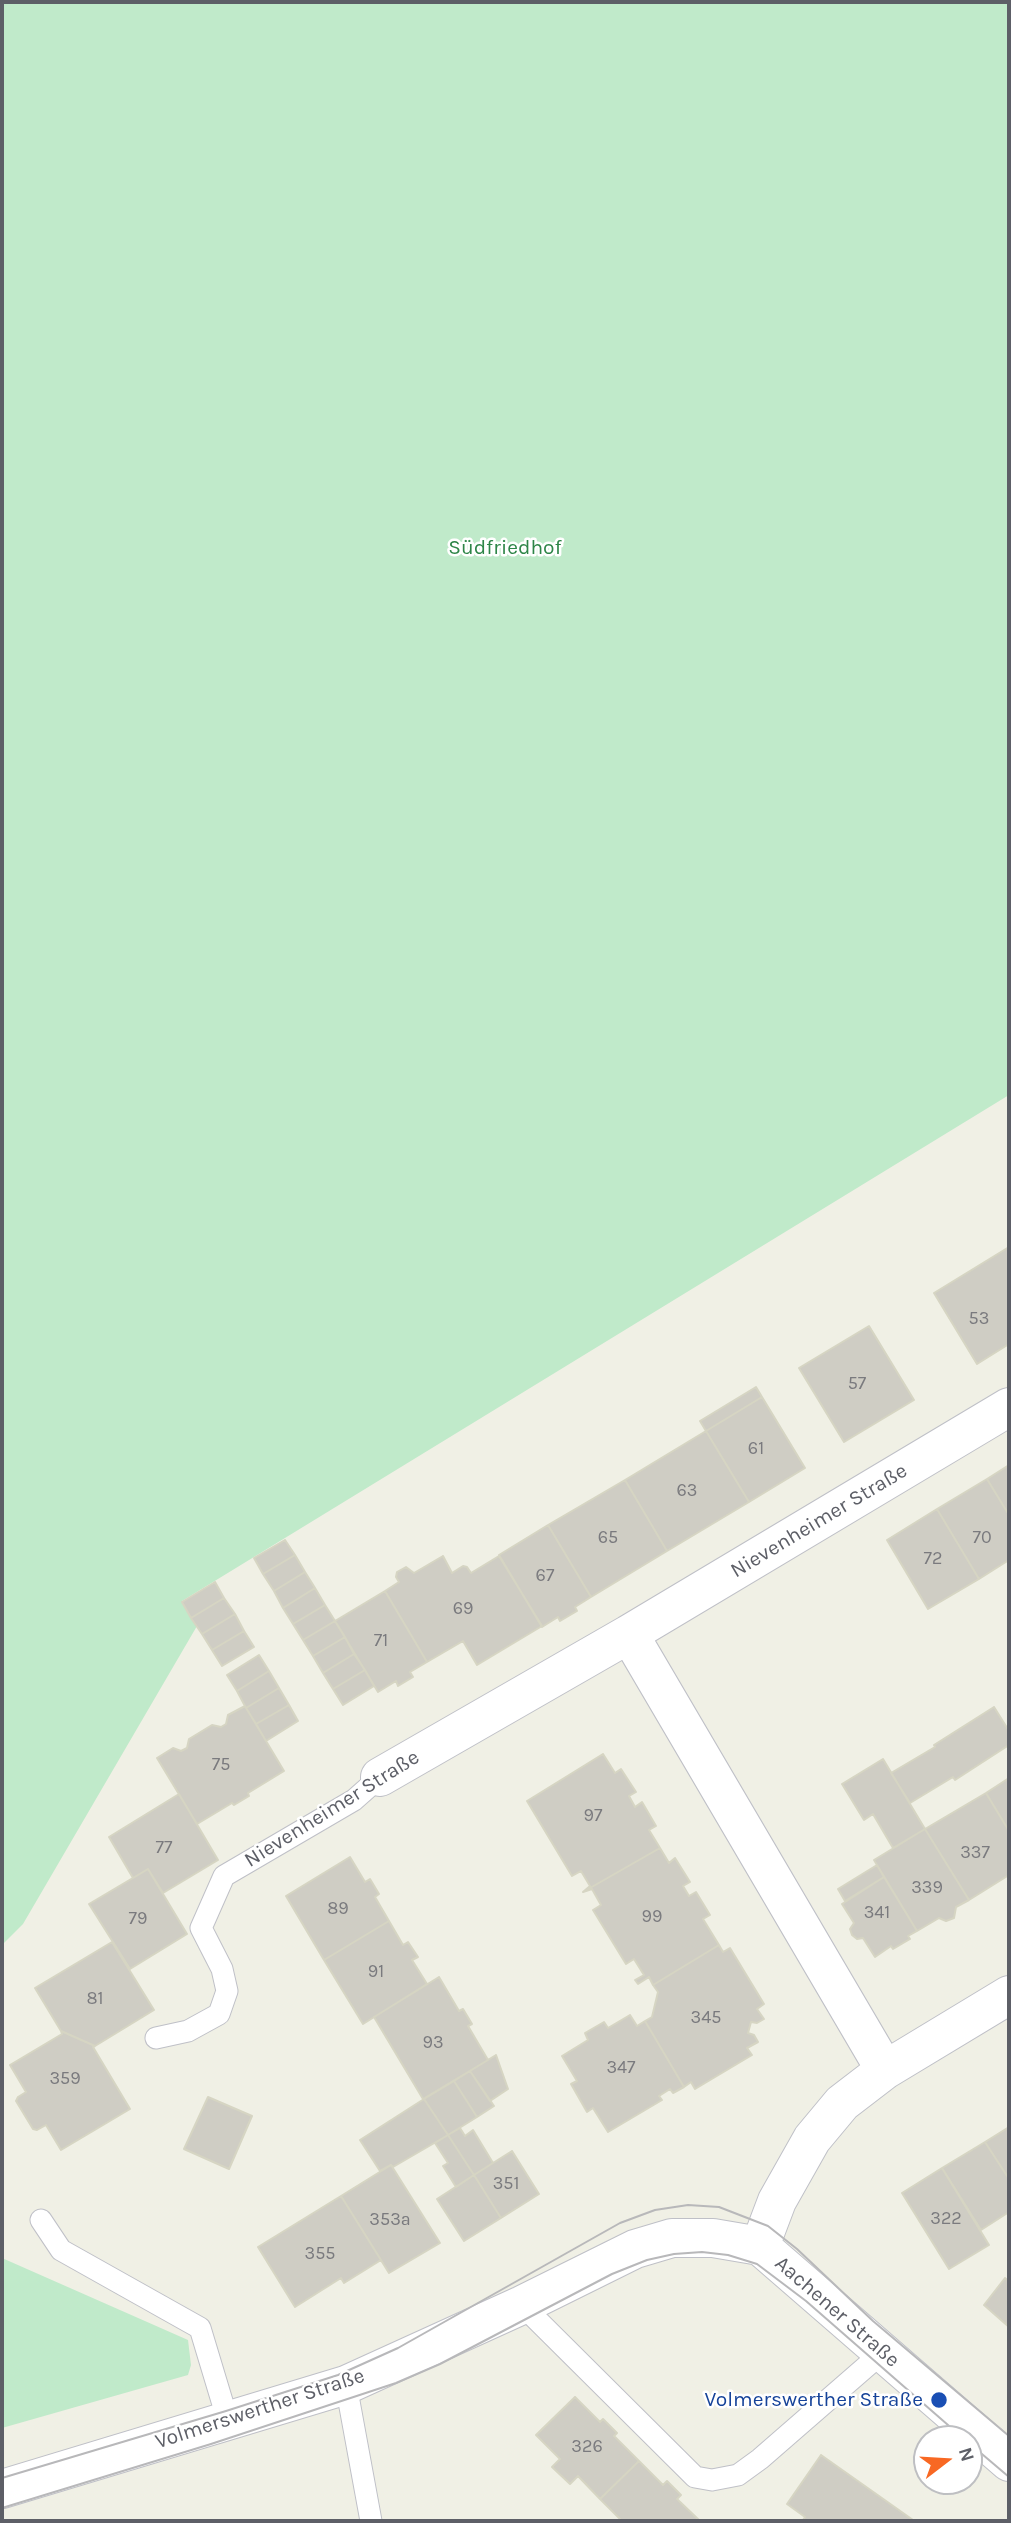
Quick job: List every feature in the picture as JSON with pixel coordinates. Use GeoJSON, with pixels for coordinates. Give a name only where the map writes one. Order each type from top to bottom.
{"type":"FeatureCollection","features":[{"type":"Feature","properties":{"kind":"street","name":"Nievenheimer Straße"},"geometry":{"type":"LineString","coordinates":[[380,1777],[629,1634],[1009,1407]]}},
{"type":"Feature","properties":{"kind":"street"},"geometry":{"type":"LineString","coordinates":[[629,1634],[886,2070]]}},
{"type":"Feature","properties":{"kind":"street"},"geometry":{"type":"LineString","coordinates":[[760,2246],[777,2201],[812,2139],[842,2103],[886,2070],[1009,1995]]}},
{"type":"Feature","properties":{"kind":"street","name":"Volmerswerther Straße"},"geometry":{"type":"LineString","coordinates":[[2,2489],[346,2385],[522,2305],[635,2249],[672,2238],[713,2238],[760,2246]]}},
{"type":"Feature","properties":{"kind":"street","name":"Aachener Straße"},"geometry":{"type":"LineString","coordinates":[[760,2246],[1009,2462]]}},
{"type":"Feature","properties":{"kind":"lane","name":"Nievenheimer Straße"},"geometry":{"type":"LineString","coordinates":[[156,2038],[188,2031],[219,2014],[227,1991],[222,1969],[201,1928],[224,1877],[354,1800],[380,1777]]}},
{"type":"Feature","properties":{"kind":"lane"},"geometry":{"type":"LineString","coordinates":[[41,2220],[61,2250],[200,2328],[228,2421]]}},
{"type":"Feature","properties":{"kind":"lane"},"geometry":{"type":"LineString","coordinates":[[522,2305],[695,2477],[712,2480],[738,2475],[760,2459],[883,2352]]}},
{"type":"Feature","properties":{"kind":"lane"},"geometry":{"type":"LineString","coordinates":[[346,2385],[371,2521]]}},
{"type":"Feature","properties":{"kind":"green space","name":"Südfriedhof"},"geometry":{"type":"Polygon","coordinates":[[[2,2],[1009,2],[1009,1095],[182,1601],[197,1626],[23,1924],[2,1945],[2,2]]]}},
{"type":"Feature","properties":{"kind":"green space"},"geometry":{"type":"Polygon","coordinates":[[[2,2258],[188,2340],[191,2365],[188,2375],[2,2428],[2,2258]]]}},
{"type":"Feature","properties":{"kind":"building"},"geometry":{"type":"Polygon","coordinates":[[[1009,1247],[1009,1344],[977,1364],[934,1293],[1009,1247]]]}},
{"type":"Feature","properties":{"kind":"building"},"geometry":{"type":"Polygon","coordinates":[[[869,1326],[914,1400],[844,1442],[799,1368],[869,1326]]]}},
{"type":"Feature","properties":{"kind":"building"},"geometry":{"type":"Polygon","coordinates":[[[756,1387],[762,1397],[706,1431],[700,1421],[756,1387]]]}},
{"type":"Feature","properties":{"kind":"building"},"geometry":{"type":"Polygon","coordinates":[[[762,1397],[805,1468],[749,1502],[706,1431],[762,1397]]]}},
{"type":"Feature","properties":{"kind":"building"},"geometry":{"type":"Polygon","coordinates":[[[706,1431],[749,1502],[667,1551],[625,1480],[706,1431]]]}},
{"type":"Feature","properties":{"kind":"building"},"geometry":{"type":"Polygon","coordinates":[[[1009,1465],[1009,1515],[987,1479],[1009,1465]]]}},
{"type":"Feature","properties":{"kind":"building"},"geometry":{"type":"Polygon","coordinates":[[[987,1479],[1009,1515],[1009,1560],[979,1579],[937,1509],[987,1479]]]}},
{"type":"Feature","properties":{"kind":"building"},"geometry":{"type":"Polygon","coordinates":[[[625,1480],[667,1551],[591,1597],[548,1525],[625,1480]]]}},
{"type":"Feature","properties":{"kind":"building"},"geometry":{"type":"Polygon","coordinates":[[[937,1509],[979,1579],[928,1609],[887,1540],[937,1509]]]}},
{"type":"Feature","properties":{"kind":"building"},"geometry":{"type":"Polygon","coordinates":[[[548,1525],[591,1597],[575,1607],[577,1611],[560,1621],[558,1617],[542,1627],[499,1555],[548,1525]]]}},
{"type":"Feature","properties":{"kind":"building"},"geometry":{"type":"Polygon","coordinates":[[[285,1540],[295,1555],[263,1574],[254,1558],[285,1540]]]}},
{"type":"Feature","properties":{"kind":"building"},"geometry":{"type":"Polygon","coordinates":[[[295,1555],[305,1572],[274,1591],[263,1574],[295,1555]]]}},
{"type":"Feature","properties":{"kind":"building"},"geometry":{"type":"Polygon","coordinates":[[[443,1556],[452,1573],[463,1566],[471,1573],[499,1556],[542,1626],[477,1665],[463,1641],[427,1662],[385,1591],[399,1582],[397,1572],[406,1567],[414,1573],[443,1556]]]}},
{"type":"Feature","properties":{"kind":"building"},"geometry":{"type":"Polygon","coordinates":[[[305,1572],[315,1588],[283,1608],[274,1591],[305,1572]]]}},
{"type":"Feature","properties":{"kind":"building"},"geometry":{"type":"Polygon","coordinates":[[[215,1582],[224,1598],[191,1618],[182,1602],[215,1582]]]}},
{"type":"Feature","properties":{"kind":"building"},"geometry":{"type":"Polygon","coordinates":[[[315,1588],[325,1605],[293,1624],[283,1608],[315,1588]]]}},
{"type":"Feature","properties":{"kind":"building"},"geometry":{"type":"Polygon","coordinates":[[[385,1591],[427,1662],[410,1672],[413,1677],[398,1686],[396,1681],[378,1692],[335,1621],[385,1591]]]}},
{"type":"Feature","properties":{"kind":"building"},"geometry":{"type":"Polygon","coordinates":[[[224,1598],[235,1614],[202,1634],[191,1618],[224,1598]]]}},
{"type":"Feature","properties":{"kind":"building"},"geometry":{"type":"Polygon","coordinates":[[[325,1605],[335,1621],[303,1640],[293,1624],[325,1605]]]}},
{"type":"Feature","properties":{"kind":"building"},"geometry":{"type":"Polygon","coordinates":[[[235,1614],[244,1631],[212,1650],[202,1634],[235,1614]]]}},
{"type":"Feature","properties":{"kind":"building"},"geometry":{"type":"Polygon","coordinates":[[[335,1621],[345,1637],[313,1656],[303,1640],[335,1621]]]}},
{"type":"Feature","properties":{"kind":"building"},"geometry":{"type":"Polygon","coordinates":[[[244,1631],[254,1647],[222,1666],[212,1650],[244,1631]]]}},
{"type":"Feature","properties":{"kind":"building"},"geometry":{"type":"Polygon","coordinates":[[[345,1637],[354,1654],[323,1673],[313,1656],[345,1637]]]}},
{"type":"Feature","properties":{"kind":"building"},"geometry":{"type":"Polygon","coordinates":[[[354,1654],[365,1670],[333,1689],[323,1673],[354,1654]]]}},
{"type":"Feature","properties":{"kind":"building"},"geometry":{"type":"Polygon","coordinates":[[[259,1655],[269,1671],[237,1691],[227,1675],[259,1655]]]}},
{"type":"Feature","properties":{"kind":"building"},"geometry":{"type":"Polygon","coordinates":[[[365,1670],[374,1686],[343,1705],[333,1689],[365,1670]]]}},
{"type":"Feature","properties":{"kind":"building"},"geometry":{"type":"Polygon","coordinates":[[[269,1671],[279,1688],[246,1708],[237,1691],[269,1671]]]}},
{"type":"Feature","properties":{"kind":"building"},"geometry":{"type":"Polygon","coordinates":[[[279,1688],[289,1705],[256,1724],[246,1708],[279,1688]]]}},
{"type":"Feature","properties":{"kind":"building"},"geometry":{"type":"Polygon","coordinates":[[[289,1705],[298,1721],[266,1741],[256,1724],[289,1705]]]}},
{"type":"Feature","properties":{"kind":"building"},"geometry":{"type":"Polygon","coordinates":[[[245,1706],[284,1771],[248,1793],[249,1796],[197,1824],[157,1758],[173,1748],[181,1751],[187,1748],[189,1739],[212,1725],[221,1727],[226,1724],[228,1715],[245,1706]]]}},
{"type":"Feature","properties":{"kind":"building"},"geometry":{"type":"Polygon","coordinates":[[[994,1707],[1009,1731],[1009,1745],[955,1780],[953,1777],[910,1803],[891,1773],[994,1707]]]}},
{"type":"Feature","properties":{"kind":"building"},"geometry":{"type":"Polygon","coordinates":[[[603,1754],[615,1773],[621,1769],[636,1792],[629,1796],[635,1807],[642,1802],[656,1826],[649,1830],[660,1848],[583,1892],[590,1886],[581,1871],[572,1876],[527,1801],[603,1754]]]}},
{"type":"Feature","properties":{"kind":"building"},"geometry":{"type":"Polygon","coordinates":[[[883,1759],[925,1829],[893,1848],[873,1814],[864,1820],[842,1784],[883,1759]]]}},
{"type":"Feature","properties":{"kind":"building"},"geometry":{"type":"Polygon","coordinates":[[[1009,1778],[1009,1831],[986,1793],[1009,1778]]]}},
{"type":"Feature","properties":{"kind":"building"},"geometry":{"type":"Polygon","coordinates":[[[986,1793],[1009,1831],[1009,1875],[969,1900],[925,1829],[986,1793]]]}},
{"type":"Feature","properties":{"kind":"building"},"geometry":{"type":"Polygon","coordinates":[[[179,1794],[218,1860],[163,1893],[148,1869],[133,1878],[109,1837],[179,1794]]]}},
{"type":"Feature","properties":{"kind":"building"},"geometry":{"type":"Polygon","coordinates":[[[925,1829],[969,1900],[956,1907],[954,1918],[946,1921],[939,1918],[917,1931],[874,1860],[925,1829]]]}},
{"type":"Feature","properties":{"kind":"building"},"geometry":{"type":"Polygon","coordinates":[[[660,1848],[669,1863],[675,1858],[690,1882],[683,1886],[689,1896],[696,1892],[710,1915],[703,1919],[719,1945],[653,1985],[649,1977],[638,1984],[635,1980],[644,1975],[634,1959],[626,1964],[593,1910],[601,1905],[592,1889],[583,1892],[660,1848]]]}},
{"type":"Feature","properties":{"kind":"building"},"geometry":{"type":"Polygon","coordinates":[[[350,1857],[365,1882],[370,1879],[379,1894],[375,1897],[389,1921],[324,1960],[286,1896],[350,1857]]]}},
{"type":"Feature","properties":{"kind":"building"},"geometry":{"type":"Polygon","coordinates":[[[877,1865],[884,1877],[845,1901],[838,1889],[877,1865]]]}},
{"type":"Feature","properties":{"kind":"building"},"geometry":{"type":"Polygon","coordinates":[[[148,1869],[187,1934],[130,1969],[89,1904],[148,1869]]]}},
{"type":"Feature","properties":{"kind":"building"},"geometry":{"type":"Polygon","coordinates":[[[884,1877],[917,1931],[908,1936],[910,1939],[893,1949],[891,1946],[875,1957],[863,1938],[857,1939],[852,1935],[850,1929],[854,1923],[842,1904],[884,1877]]]}},
{"type":"Feature","properties":{"kind":"building"},"geometry":{"type":"Polygon","coordinates":[[[389,1921],[403,1945],[408,1942],[418,1957],[412,1960],[427,1984],[363,2024],[324,1960],[389,1921]]]}},
{"type":"Feature","properties":{"kind":"building"},"geometry":{"type":"Polygon","coordinates":[[[112,1942],[154,2010],[95,2046],[61,2031],[35,1988],[112,1942]]]}},
{"type":"Feature","properties":{"kind":"building"},"geometry":{"type":"Polygon","coordinates":[[[719,1945],[723,1952],[730,1948],[764,2004],[757,2009],[764,2019],[757,2023],[751,2022],[748,2033],[754,2035],[758,2042],[747,2048],[752,2055],[695,2089],[691,2082],[684,2087],[645,2021],[652,2017],[658,1992],[653,1985],[719,1945]]]}},
{"type":"Feature","properties":{"kind":"building"},"geometry":{"type":"Polygon","coordinates":[[[439,1977],[459,2011],[463,2009],[472,2024],[468,2026],[488,2060],[423,2099],[374,2017],[439,1977]]]}},
{"type":"Feature","properties":{"kind":"building"},"geometry":{"type":"Polygon","coordinates":[[[630,2015],[637,2026],[645,2021],[684,2087],[673,2093],[670,2089],[659,2096],[662,2100],[608,2132],[593,2108],[587,2112],[571,2084],[577,2081],[562,2056],[588,2040],[585,2033],[604,2022],[608,2028],[630,2015]]]}},
{"type":"Feature","properties":{"kind":"building"},"geometry":{"type":"Polygon","coordinates":[[[61,2031],[95,2046],[93,2047],[130,2109],[61,2150],[46,2125],[37,2130],[33,2129],[16,2101],[26,2092],[10,2065],[62,2034],[61,2031]]]}},
{"type":"Feature","properties":{"kind":"building"},"geometry":{"type":"Polygon","coordinates":[[[496,2055],[508,2089],[490,2101],[470,2071],[496,2055]]]}},
{"type":"Feature","properties":{"kind":"building"},"geometry":{"type":"Polygon","coordinates":[[[470,2071],[494,2106],[477,2117],[454,2081],[470,2071]]]}},
{"type":"Feature","properties":{"kind":"building"},"geometry":{"type":"Polygon","coordinates":[[[454,2081],[477,2117],[448,2135],[424,2099],[454,2081]]]}},
{"type":"Feature","properties":{"kind":"building"},"geometry":{"type":"Polygon","coordinates":[[[208,2097],[252,2116],[229,2169],[184,2149],[208,2097]]]}},
{"type":"Feature","properties":{"kind":"building"},"geometry":{"type":"Polygon","coordinates":[[[424,2099],[448,2135],[393,2167],[391,2165],[380,2171],[360,2140],[424,2099]]]}},
{"type":"Feature","properties":{"kind":"building"},"geometry":{"type":"Polygon","coordinates":[[[1009,2127],[1009,2179],[985,2142],[1009,2127]]]}},
{"type":"Feature","properties":{"kind":"building"},"geometry":{"type":"Polygon","coordinates":[[[460,2128],[465,2136],[473,2130],[493,2163],[474,2175],[448,2135],[460,2128]]]}},
{"type":"Feature","properties":{"kind":"building"},"geometry":{"type":"Polygon","coordinates":[[[448,2135],[474,2175],[456,2187],[443,2166],[448,2163],[435,2143],[448,2135]]]}},
{"type":"Feature","properties":{"kind":"building"},"geometry":{"type":"Polygon","coordinates":[[[985,2142],[1009,2179],[1009,2212],[981,2230],[942,2168],[985,2142]]]}},
{"type":"Feature","properties":{"kind":"building"},"geometry":{"type":"Polygon","coordinates":[[[512,2151],[539,2194],[501,2218],[474,2175],[512,2151]]]}},
{"type":"Feature","properties":{"kind":"building"},"geometry":{"type":"Polygon","coordinates":[[[391,2165],[440,2243],[389,2273],[341,2196],[391,2165]]]}},
{"type":"Feature","properties":{"kind":"building"},"geometry":{"type":"Polygon","coordinates":[[[942,2168],[989,2245],[949,2269],[902,2193],[942,2168]]]}},
{"type":"Feature","properties":{"kind":"building"},"geometry":{"type":"Polygon","coordinates":[[[474,2175],[501,2218],[464,2241],[437,2199],[474,2175]]]}},
{"type":"Feature","properties":{"kind":"building"},"geometry":{"type":"Polygon","coordinates":[[[341,2196],[381,2260],[344,2283],[341,2278],[295,2307],[258,2247],[341,2196]]]}},
{"type":"Feature","properties":{"kind":"building"},"geometry":{"type":"Polygon","coordinates":[[[1005,2278],[1009,2281],[1009,2327],[984,2305],[1005,2278]]]}},
{"type":"Feature","properties":{"kind":"building"},"geometry":{"type":"Polygon","coordinates":[[[575,2397],[600,2422],[603,2419],[617,2433],[614,2436],[639,2461],[600,2499],[578,2476],[570,2484],[552,2467],[560,2459],[536,2435],[575,2397]]]}},
{"type":"Feature","properties":{"kind":"building"},"geometry":{"type":"Polygon","coordinates":[[[821,2455],[913,2520],[803,2520],[805,2517],[787,2504],[821,2455]]]}},
{"type":"Feature","properties":{"kind":"building"},"geometry":{"type":"Polygon","coordinates":[[[639,2461],[663,2485],[667,2481],[681,2495],[677,2499],[700,2521],[622,2521],[600,2499],[639,2461]]]}},
{"type":"Feature","properties":{"kind":"tram line"},"geometry":{"type":"LineString","coordinates":[[2,2478],[338,2375],[398,2348],[620,2223],[655,2210],[688,2205],[719,2207],[768,2226],[797,2249],[873,2321],[1009,2436]]}},
{"type":"Feature","properties":{"kind":"tram line"},"geometry":{"type":"LineString","coordinates":[[2,2508],[211,2444],[396,2383],[440,2364],[612,2274],[647,2260],[674,2254],[702,2252],[728,2255],[757,2264],[806,2301],[948,2425]]}},
{"type":"Feature","properties":{"kind":"tram line"},"geometry":{"type":"LineString","coordinates":[[983,2455],[1009,2477]]}},
{"type":"Feature","properties":{"kind":"place","name":"Volmerswerther Straße"},"geometry":{"type":"Point","coordinates":[939,2400]}}]}
